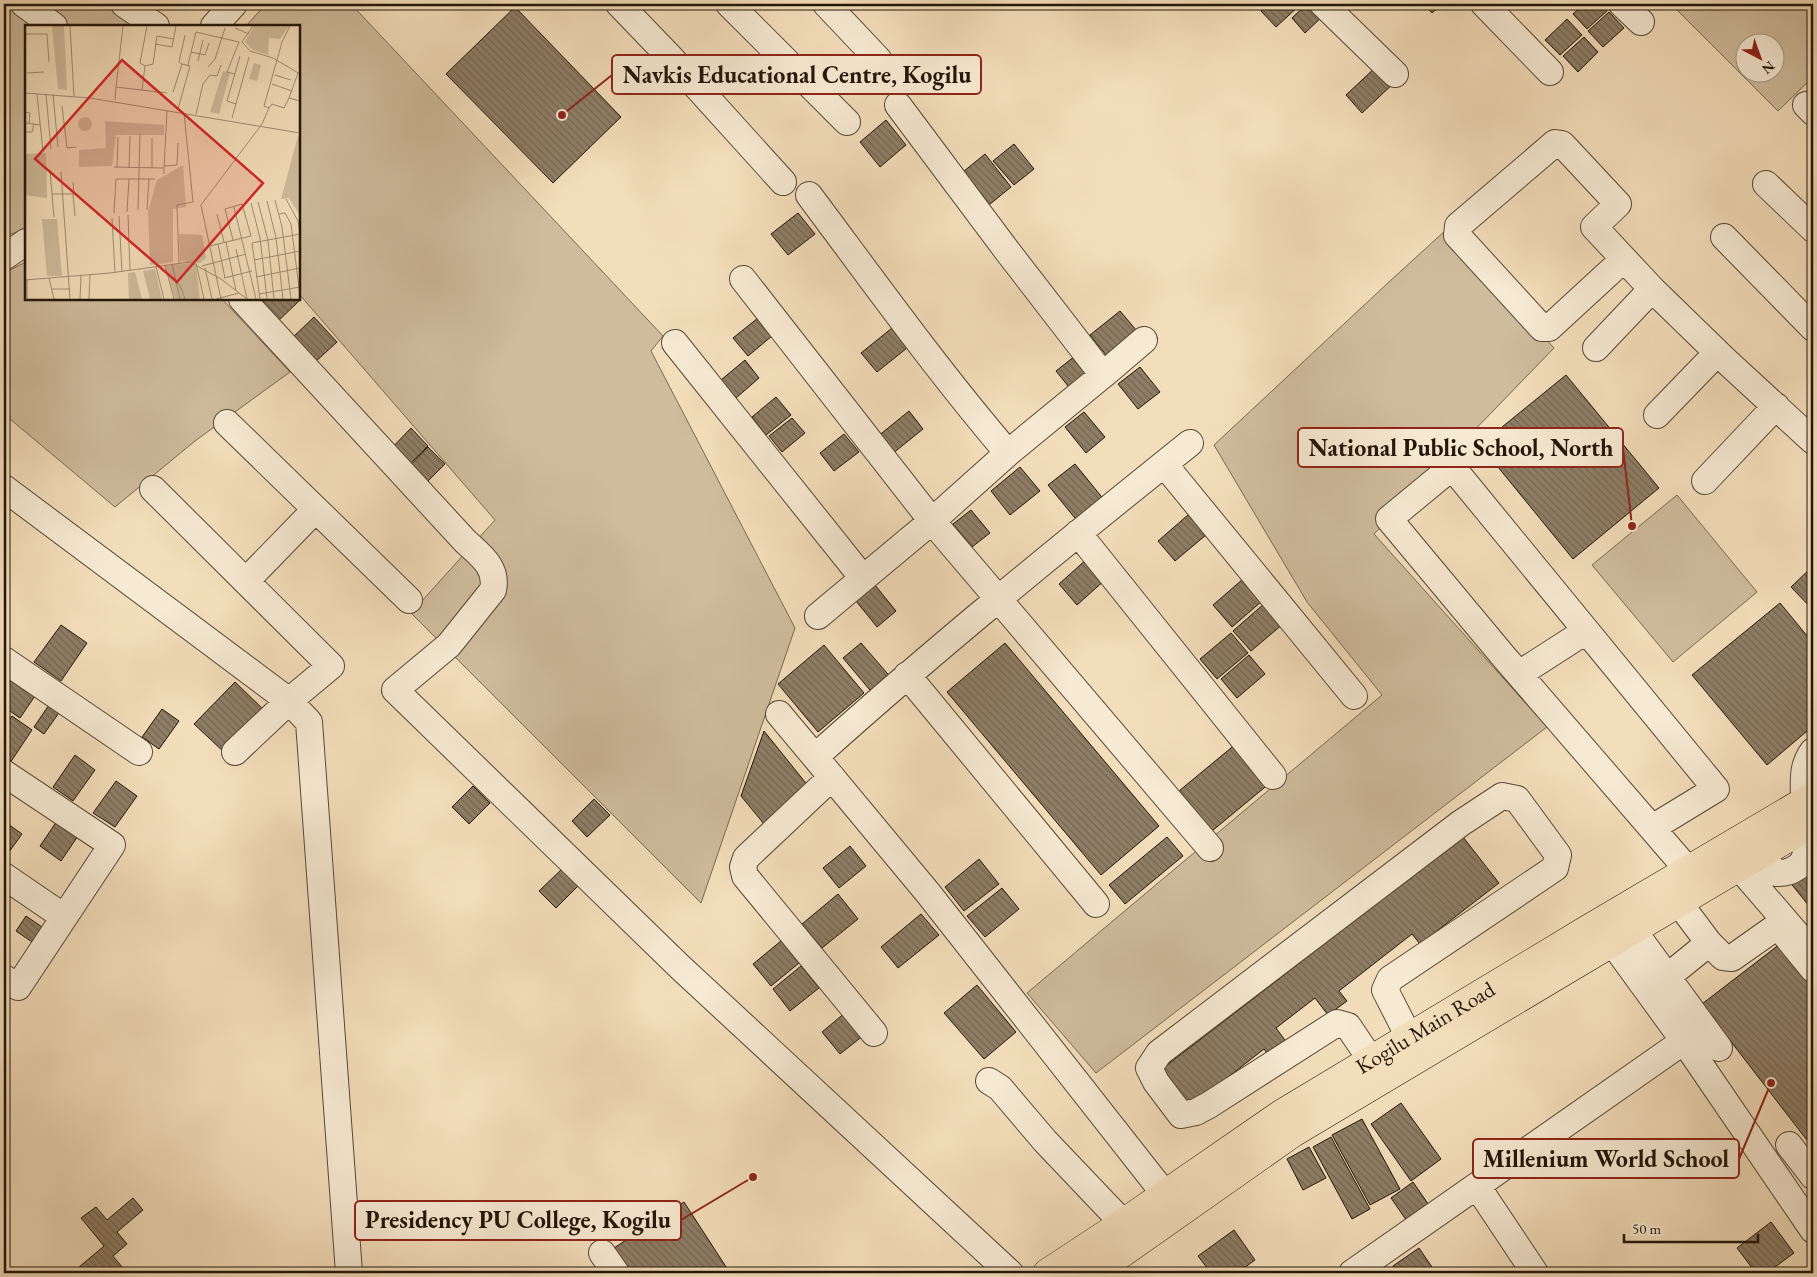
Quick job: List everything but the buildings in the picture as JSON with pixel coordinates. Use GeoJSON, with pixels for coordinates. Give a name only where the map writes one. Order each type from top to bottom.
{"type":"FeatureCollection","features":[{"type":"Feature","properties":{"kind":"main road","name":"Kogilu Main Road"},"geometry":{"type":"LineString","coordinates":[[1047,1273],[1123,1223],[1172,1203],[1763,854],[1807,814]]}},
{"type":"Feature","properties":{"kind":"main road","name":"Kogilu Main Road"},"geometry":{"type":"LineString","coordinates":[[1094,1273],[1172,1203],[1281,1114],[1688,870],[1807,814]]}},
{"type":"Feature","properties":{"kind":"street"},"geometry":{"type":"LineString","coordinates":[[24,4],[53,25]]}},
{"type":"Feature","properties":{"kind":"street"},"geometry":{"type":"LineString","coordinates":[[124,4],[155,25]]}},
{"type":"Feature","properties":{"kind":"street"},"geometry":{"type":"LineString","coordinates":[[215,25],[234,4]]}},
{"type":"Feature","properties":{"kind":"street"},"geometry":{"type":"LineString","coordinates":[[619,4],[669,56],[783,182]]}},
{"type":"Feature","properties":{"kind":"street"},"geometry":{"type":"LineString","coordinates":[[729,4],[846,122]]}},
{"type":"Feature","properties":{"kind":"street"},"geometry":{"type":"LineString","coordinates":[[826,4],[878,59]]}},
{"type":"Feature","properties":{"kind":"street"},"geometry":{"type":"LineString","coordinates":[[1323,4],[1395,74]]}},
{"type":"Feature","properties":{"kind":"street"},"geometry":{"type":"LineString","coordinates":[[1484,4],[1550,72]]}},
{"type":"Feature","properties":{"kind":"street"},"geometry":{"type":"LineString","coordinates":[[1622,4],[1641,22]]}},
{"type":"Feature","properties":{"kind":"street"},"geometry":{"type":"LineString","coordinates":[[898,105],[1103,375]]}},
{"type":"Feature","properties":{"kind":"street"},"geometry":{"type":"LineString","coordinates":[[1624,259],[1548,328],[1542,328],[1457,235],[1458,226],[1555,143],[1562,144],[1618,204],[1594,227],[1624,259],[1652,289],[1717,353],[1813,441]]}},
{"type":"Feature","properties":{"kind":"street"},"geometry":{"type":"LineString","coordinates":[[1766,184],[1813,229]]}},
{"type":"Feature","properties":{"kind":"street"},"geometry":{"type":"LineString","coordinates":[[810,195],[925,352],[968,407],[1008,453]]}},
{"type":"Feature","properties":{"kind":"street"},"geometry":{"type":"LineString","coordinates":[[1724,237],[1813,328]]}},
{"type":"Feature","properties":{"kind":"street"},"geometry":{"type":"LineString","coordinates":[[4,256],[25,243]]}},
{"type":"Feature","properties":{"kind":"street"},"geometry":{"type":"LineString","coordinates":[[743,279],[932,521],[1210,848]]}},
{"type":"Feature","properties":{"kind":"street"},"geometry":{"type":"LineString","coordinates":[[1596,348],[1652,289]]}},
{"type":"Feature","properties":{"kind":"street"},"geometry":{"type":"LineString","coordinates":[[243,300],[465,541],[491,566],[495,580],[493,590],[449,645],[395,690],[680,967],[1010,1273]]}},
{"type":"Feature","properties":{"kind":"street"},"geometry":{"type":"LineString","coordinates":[[818,616],[932,521],[1008,453],[1144,340]]}},
{"type":"Feature","properties":{"kind":"street"},"geometry":{"type":"LineString","coordinates":[[675,343],[862,578]]}},
{"type":"Feature","properties":{"kind":"street"},"geometry":{"type":"LineString","coordinates":[[1657,415],[1717,353]]}},
{"type":"Feature","properties":{"kind":"street"},"geometry":{"type":"LineString","coordinates":[[1705,481],[1776,406]]}},
{"type":"Feature","properties":{"kind":"street"},"geometry":{"type":"LineString","coordinates":[[227,423],[409,600]]}},
{"type":"Feature","properties":{"kind":"street"},"geometry":{"type":"LineString","coordinates":[[815,757],[907,675],[1190,443]]}},
{"type":"Feature","properties":{"kind":"street"},"geometry":{"type":"LineString","coordinates":[[1164,464],[1354,696]]}},
{"type":"Feature","properties":{"kind":"street"},"geometry":{"type":"LineString","coordinates":[[1652,828],[1716,789],[1452,468],[1389,519],[1519,674],[1688,870]]}},
{"type":"Feature","properties":{"kind":"street"},"geometry":{"type":"LineString","coordinates":[[4,488],[289,701],[309,722],[349,1273]]}},
{"type":"Feature","properties":{"kind":"street"},"geometry":{"type":"LineString","coordinates":[[153,489],[331,666],[289,701],[236,752]]}},
{"type":"Feature","properties":{"kind":"street"},"geometry":{"type":"LineString","coordinates":[[246,581],[315,510]]}},
{"type":"Feature","properties":{"kind":"street"},"geometry":{"type":"LineString","coordinates":[[1078,533],[1273,776]]}},
{"type":"Feature","properties":{"kind":"street"},"geometry":{"type":"LineString","coordinates":[[1519,674],[1586,631]]}},
{"type":"Feature","properties":{"kind":"street"},"geometry":{"type":"LineString","coordinates":[[4,660],[139,752]]}},
{"type":"Feature","properties":{"kind":"street"},"geometry":{"type":"LineString","coordinates":[[907,675],[1096,904]]}},
{"type":"Feature","properties":{"kind":"street"},"geometry":{"type":"LineString","coordinates":[[780,714],[928,893],[1172,1203]]}},
{"type":"Feature","properties":{"kind":"street"},"geometry":{"type":"LineString","coordinates":[[1807,814],[1804,770],[1806,760],[1813,751]]}},
{"type":"Feature","properties":{"kind":"street"},"geometry":{"type":"LineString","coordinates":[[4,773],[112,845],[18,987],[4,978]]}},
{"type":"Feature","properties":{"kind":"street"},"geometry":{"type":"LineString","coordinates":[[832,777],[746,858],[743,868],[745,876],[874,1033]]}},
{"type":"Feature","properties":{"kind":"street"},"geometry":{"type":"LineString","coordinates":[[1371,1060],[1348,1026],[1337,1023],[1209,1105],[1196,1112],[1181,1115],[1156,1082],[1149,1068],[1160,1054],[1461,823],[1502,796],[1517,799],[1558,855],[1556,868],[1390,979],[1385,990],[1409,1037]]}},
{"type":"Feature","properties":{"kind":"street"},"geometry":{"type":"LineString","coordinates":[[1739,867],[1813,953]]}},
{"type":"Feature","properties":{"kind":"street"},"geometry":{"type":"LineString","coordinates":[[4,876],[64,917]]}},
{"type":"Feature","properties":{"kind":"street"},"geometry":{"type":"LineString","coordinates":[[1679,903],[1709,943],[1723,958],[1732,958],[1773,929],[1782,931],[1813,969]]}},
{"type":"Feature","properties":{"kind":"street"},"geometry":{"type":"LineString","coordinates":[[1622,936],[1667,977],[1719,1048]]}},
{"type":"Feature","properties":{"kind":"street"},"geometry":{"type":"LineString","coordinates":[[1622,936],[1684,1041],[1813,1230]]}},
{"type":"Feature","properties":{"kind":"street"},"geometry":{"type":"LineString","coordinates":[[1667,977],[1709,943]]}},
{"type":"Feature","properties":{"kind":"street"},"geometry":{"type":"LineString","coordinates":[[1352,1273],[1684,1041]]}},
{"type":"Feature","properties":{"kind":"street"},"geometry":{"type":"LineString","coordinates":[[990,1082],[1000,1088],[1044,1141],[1123,1223]]}},
{"type":"Feature","properties":{"kind":"street"},"geometry":{"type":"LineString","coordinates":[[1789,1145],[1813,1176]]}},
{"type":"Feature","properties":{"kind":"street"},"geometry":{"type":"LineString","coordinates":[[1476,1186],[1535,1273]]}},
{"type":"Feature","properties":{"kind":"shaded area"},"geometry":{"type":"Polygon","coordinates":[[[4,4],[110,4],[141,25],[25,25],[25,228],[4,236],[4,4]]]}},
{"type":"Feature","properties":{"kind":"shaded area"},"geometry":{"type":"Polygon","coordinates":[[[266,4],[351,4],[663,336],[651,351],[795,628],[701,903],[411,613],[495,520],[300,295],[300,25],[247,25],[266,4]]]}},
{"type":"Feature","properties":{"kind":"shaded area"},"geometry":{"type":"Polygon","coordinates":[[[1671,4],[1813,4],[1813,77],[1778,111],[1749,82],[1784,82],[1784,32],[1734,32],[1734,67],[1671,4]]]}},
{"type":"Feature","properties":{"kind":"shaded area"},"geometry":{"type":"Polygon","coordinates":[[[1447,229],[1554,348],[1374,534],[1547,727],[1096,1073],[1027,993],[1382,695],[1307,602],[1214,445],[1447,229]]]}},
{"type":"Feature","properties":{"kind":"shaded area"},"geometry":{"type":"Polygon","coordinates":[[[25,262],[25,300],[223,300],[290,372],[195,441],[115,507],[4,414],[4,273],[25,262]]]}},
{"type":"Feature","properties":{"kind":"shaded area"},"geometry":{"type":"Polygon","coordinates":[[[1677,495],[1757,592],[1673,662],[1592,565],[1677,495]]]}},
{"type":"Feature","properties":{"kind":"place","name":"Navkis Educational Centre, Kogilu"},"geometry":{"type":"Point","coordinates":[562,115]}},
{"type":"Feature","properties":{"kind":"place","name":"National Public School, North"},"geometry":{"type":"Point","coordinates":[1632,526]}},
{"type":"Feature","properties":{"kind":"place","name":"Millenium World School"},"geometry":{"type":"Point","coordinates":[1771,1083]}},
{"type":"Feature","properties":{"kind":"place","name":"Presidency PU College, Kogilu"},"geometry":{"type":"Point","coordinates":[753,1177]}}]}
